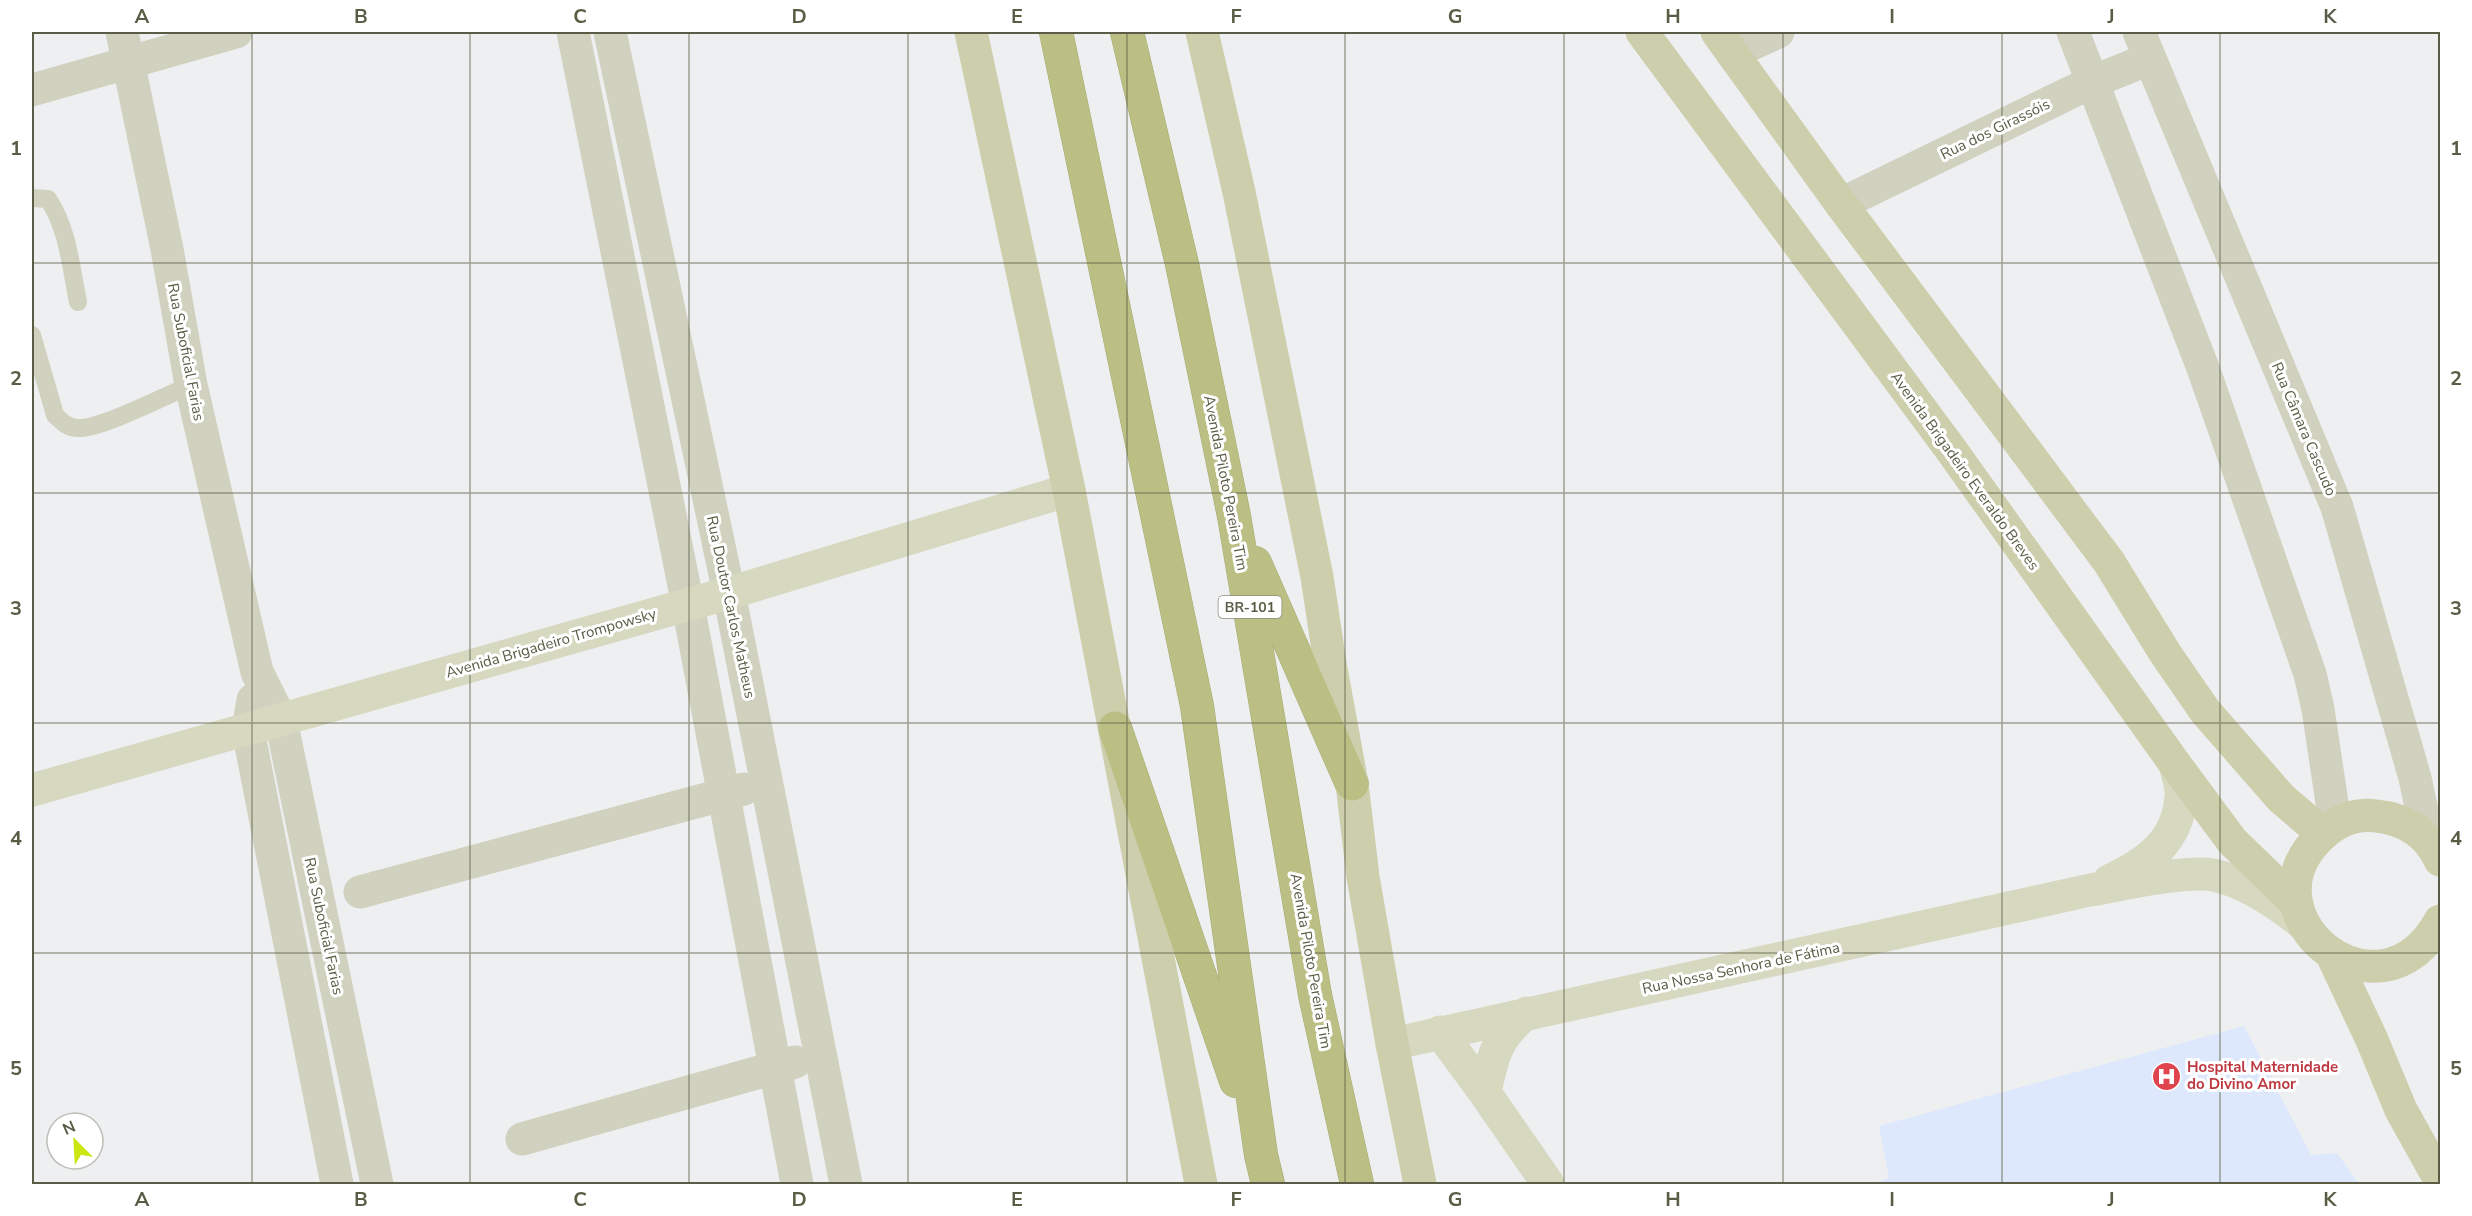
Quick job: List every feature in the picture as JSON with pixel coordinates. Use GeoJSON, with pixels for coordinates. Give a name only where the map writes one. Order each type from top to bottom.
{"type":"FeatureCollection","features":[{"type":"Feature","properties":{"kind":"highway"},"geometry":{"type":"LineString","coordinates":[[1056,32],[1197,706],[1265,1170]]}},
{"type":"Feature","properties":{"kind":"highway","name":"Avenida Piloto Pereira Tim"},"geometry":{"type":"LineString","coordinates":[[1127,32],[1182,264],[1234,516],[1315,995],[1357,1185]]}},
{"type":"Feature","properties":{"kind":"highway"},"geometry":{"type":"LineString","coordinates":[[1234,516],[1352,784]]}},
{"type":"Feature","properties":{"kind":"highway"},"geometry":{"type":"LineString","coordinates":[[1115,728],[1265,1170]]}},
{"type":"Feature","properties":{"kind":"main road"},"geometry":{"type":"LineString","coordinates":[[971,32],[1069,490],[1201,1185]]}},
{"type":"Feature","properties":{"kind":"main road"},"geometry":{"type":"LineString","coordinates":[[1203,32],[1239,192],[1317,577],[1352,784],[1363,877],[1392,1044],[1420,1185]]}},
{"type":"Feature","properties":{"kind":"main road","name":"Avenida Brigadeiro Everaldo Breves"},"geometry":{"type":"LineString","coordinates":[[1642,32],[1952,451],[2232,841],[2300,914],[2315,942],[2332,955]]}},
{"type":"Feature","properties":{"kind":"main road"},"geometry":{"type":"LineString","coordinates":[[1724,42],[1841,204],[2109,562],[2205,711],[2281,798],[2329,829]]}},
{"type":"Feature","properties":{"kind":"main road"},"geometry":{"type":"LineString","coordinates":[[2300,914],[2296,882],[2302,861],[2313,843],[2329,829],[2370,815],[2391,818],[2411,826],[2434,850]]}},
{"type":"Feature","properties":{"kind":"main road"},"geometry":{"type":"LineString","coordinates":[[2332,955],[2348,963],[2367,966],[2385,965],[2403,960],[2419,950],[2432,937],[2440,921]]}},
{"type":"Feature","properties":{"kind":"main road"},"geometry":{"type":"LineString","coordinates":[[2332,955],[2372,1040],[2401,1110],[2440,1180]]}},
{"type":"Feature","properties":{"kind":"street"},"geometry":{"type":"LineString","coordinates":[[32,90],[125,47],[236,32]]}},
{"type":"Feature","properties":{"kind":"street"},"geometry":{"type":"LineString","coordinates":[[573,32],[688,605],[797,1185]]}},
{"type":"Feature","properties":{"kind":"street","name":"Rua Doutor Carlos Matheus"},"geometry":{"type":"LineString","coordinates":[[610,32],[729,593],[846,1185]]}},
{"type":"Feature","properties":{"kind":"street"},"geometry":{"type":"LineString","coordinates":[[1724,42],[1778,32]]}},
{"type":"Feature","properties":{"kind":"street"},"geometry":{"type":"LineString","coordinates":[[2073,32],[2203,368],[2310,674],[2318,709],[2329,829]]}},
{"type":"Feature","properties":{"kind":"street","name":"Rua dos Girassóis"},"geometry":{"type":"LineString","coordinates":[[1841,204],[2092,82],[2144,45]]}},
{"type":"Feature","properties":{"kind":"street","name":"Rua Câmara Cascudo"},"geometry":{"type":"LineString","coordinates":[[2144,45],[2337,507],[2434,850]]}},
{"type":"Feature","properties":{"kind":"street","name":"Rua Suboficial Farias"},"geometry":{"type":"LineString","coordinates":[[125,47],[167,249],[191,385],[257,672],[281,720],[377,1185]]}},
{"type":"Feature","properties":{"kind":"street","name":"Avenida Brigadeiro Trompowsky"},"geometry":{"type":"LineString","coordinates":[[32,790],[688,605],[1069,490]]}},
{"type":"Feature","properties":{"kind":"street","name":"Rua Suboficial Farias"},"geometry":{"type":"LineString","coordinates":[[257,672],[248,730],[338,1185]]}},
{"type":"Feature","properties":{"kind":"street","name":"Rua Nossa Senhora de Fátima"},"geometry":{"type":"LineString","coordinates":[[2090,890],[2126,873],[2166,842],[2177,817],[2181,794],[2175,764]]}},
{"type":"Feature","properties":{"kind":"street"},"geometry":{"type":"LineString","coordinates":[[360,892],[767,782]]}},
{"type":"Feature","properties":{"kind":"street","name":"Rua Nossa Senhora de Fátima"},"geometry":{"type":"LineString","coordinates":[[1392,1044],[2090,890],[2184,876],[2213,875],[2249,889],[2300,914]]}},
{"type":"Feature","properties":{"kind":"street"},"geometry":{"type":"LineString","coordinates":[[1485,1093],[1491,1060],[1502,1037],[1527,1013]]}},
{"type":"Feature","properties":{"kind":"street"},"geometry":{"type":"LineString","coordinates":[[1440,1032],[1548,1185]]}},
{"type":"Feature","properties":{"kind":"street"},"geometry":{"type":"LineString","coordinates":[[522,1139],[821,1056]]}},
{"type":"Feature","properties":{"kind":"lane"},"geometry":{"type":"LineString","coordinates":[[32,198],[48,199],[56,210],[62,224],[78,302]]}},
{"type":"Feature","properties":{"kind":"lane"},"geometry":{"type":"LineString","coordinates":[[32,335],[55,415],[64,425],[78,428],[95,425],[191,385]]}},
{"type":"Feature","properties":{"kind":"shaded area","name":"Hospital Maternidade do Divino Amor"},"geometry":{"type":"Polygon","coordinates":[[[2244,1026],[2311,1155],[2337,1153],[2359,1184],[1871,1184],[1889,1178],[1879,1126],[2244,1026]]]}},
{"type":"Feature","properties":{"kind":"place","name":"Hospital Maternidade do Divino Amor"},"geometry":{"type":"Point","coordinates":[2166,1076]}}]}
